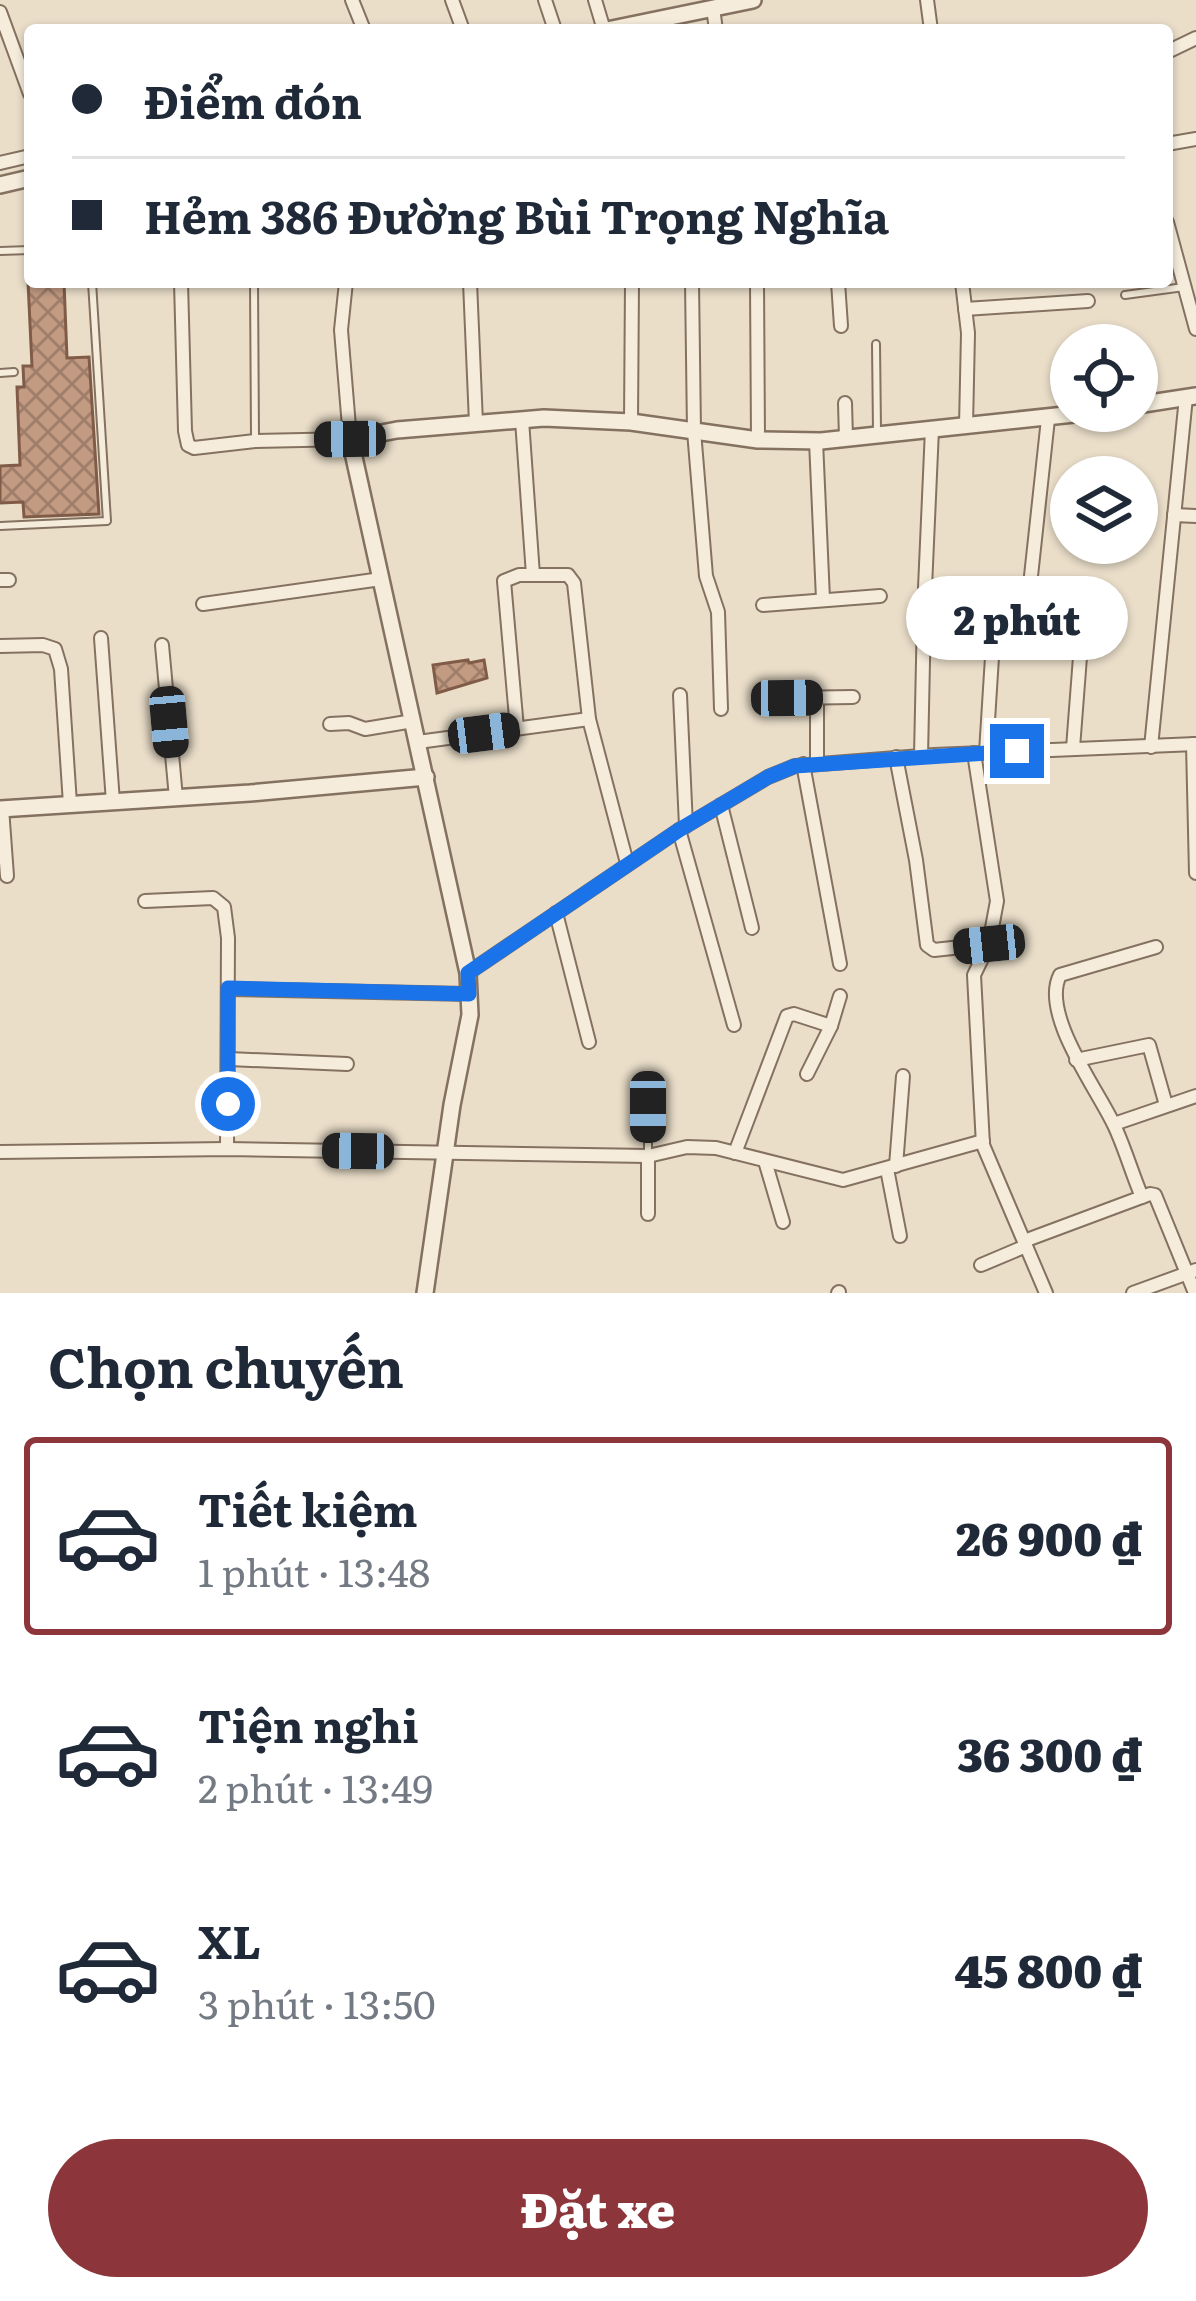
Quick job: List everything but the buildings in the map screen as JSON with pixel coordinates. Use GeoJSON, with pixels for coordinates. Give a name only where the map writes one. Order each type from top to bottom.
{"type":"FeatureCollection","features":[{"type":"Feature","properties":{"kind":"street"},"geometry":{"type":"LineString","coordinates":[[629,24],[685,6],[712,8],[753,0]]}},
{"type":"Feature","properties":{"kind":"street"},"geometry":{"type":"LineString","coordinates":[[712,8],[715,24]]}},
{"type":"Feature","properties":{"kind":"street"},"geometry":{"type":"LineString","coordinates":[[0,12],[24,78]]}},
{"type":"Feature","properties":{"kind":"street"},"geometry":{"type":"LineString","coordinates":[[1173,245],[1196,329]]}},
{"type":"Feature","properties":{"kind":"street"},"geometry":{"type":"LineString","coordinates":[[182,288],[188,445],[206,448],[255,441],[350,439],[397,430],[522,420],[631,422],[758,440],[816,441],[1048,418],[1031,576]]}},
{"type":"Feature","properties":{"kind":"street"},"geometry":{"type":"LineString","coordinates":[[345,288],[341,330],[350,439],[468,973],[470,1015],[425,1293]]}},
{"type":"Feature","properties":{"kind":"street"},"geometry":{"type":"LineString","coordinates":[[470,288],[476,423]]}},
{"type":"Feature","properties":{"kind":"street"},"geometry":{"type":"LineString","coordinates":[[631,422],[632,288]]}},
{"type":"Feature","properties":{"kind":"street"},"geometry":{"type":"LineString","coordinates":[[692,288],[694,431],[706,576],[718,612],[721,709]]}},
{"type":"Feature","properties":{"kind":"street"},"geometry":{"type":"LineString","coordinates":[[757,288],[758,440]]}},
{"type":"Feature","properties":{"kind":"street"},"geometry":{"type":"LineString","coordinates":[[838,288],[841,326]]}},
{"type":"Feature","properties":{"kind":"street"},"geometry":{"type":"LineString","coordinates":[[963,288],[968,333],[966,426]]}},
{"type":"Feature","properties":{"kind":"street"},"geometry":{"type":"LineString","coordinates":[[965,309],[1088,301]]}},
{"type":"Feature","properties":{"kind":"street"},"geometry":{"type":"LineString","coordinates":[[1151,747],[1191,396],[1158,402]]}},
{"type":"Feature","properties":{"kind":"street"},"geometry":{"type":"LineString","coordinates":[[845,403],[846,439]]}},
{"type":"Feature","properties":{"kind":"street"},"geometry":{"type":"LineString","coordinates":[[522,420],[533,575]]}},
{"type":"Feature","properties":{"kind":"street"},"geometry":{"type":"LineString","coordinates":[[925,588],[932,429]]}},
{"type":"Feature","properties":{"kind":"street"},"geometry":{"type":"LineString","coordinates":[[816,441],[823,599]]}},
{"type":"Feature","properties":{"kind":"street"},"geometry":{"type":"LineString","coordinates":[[1174,515],[1196,516]]}},
{"type":"Feature","properties":{"kind":"street"},"geometry":{"type":"LineString","coordinates":[[517,729],[502,588],[509,577],[572,578],[589,719],[626,863]]}},
{"type":"Feature","properties":{"kind":"street"},"geometry":{"type":"LineString","coordinates":[[203,604],[382,579]]}},
{"type":"Feature","properties":{"kind":"street"},"geometry":{"type":"LineString","coordinates":[[1046,1293],[983,1141],[974,975],[989,944],[997,901],[980,752],[996,594],[1001,588],[1028,586],[1080,596],[1083,618],[1073,748]]}},
{"type":"Feature","properties":{"kind":"street"},"geometry":{"type":"LineString","coordinates":[[763,604],[880,596]]}},
{"type":"Feature","properties":{"kind":"street"},"geometry":{"type":"LineString","coordinates":[[921,756],[924,614]]}},
{"type":"Feature","properties":{"kind":"street"},"geometry":{"type":"LineString","coordinates":[[100,638],[113,802]]}},
{"type":"Feature","properties":{"kind":"street"},"geometry":{"type":"LineString","coordinates":[[162,645],[176,798]]}},
{"type":"Feature","properties":{"kind":"street"},"geometry":{"type":"LineString","coordinates":[[0,646],[55,649],[61,669],[70,804]]}},
{"type":"Feature","properties":{"kind":"street"},"geometry":{"type":"LineString","coordinates":[[680,695],[682,828],[734,1025]]}},
{"type":"Feature","properties":{"kind":"street"},"geometry":{"type":"LineString","coordinates":[[787,698],[853,697]]}},
{"type":"Feature","properties":{"kind":"street"},"geometry":{"type":"LineString","coordinates":[[817,698],[810,763],[840,964]]}},
{"type":"Feature","properties":{"kind":"street"},"geometry":{"type":"LineString","coordinates":[[418,742],[589,719]]}},
{"type":"Feature","properties":{"kind":"street"},"geometry":{"type":"LineString","coordinates":[[330,724],[349,723],[365,729],[413,721]]}},
{"type":"Feature","properties":{"kind":"street"},"geometry":{"type":"LineString","coordinates":[[468,973],[682,828],[768,777],[810,763],[1195,744],[1196,873]]}},
{"type":"Feature","properties":{"kind":"street"},"geometry":{"type":"LineString","coordinates":[[896,757],[925,938],[934,950],[989,944]]}},
{"type":"Feature","properties":{"kind":"street"},"geometry":{"type":"LineString","coordinates":[[7,876],[1,808],[425,777]]}},
{"type":"Feature","properties":{"kind":"street"},"geometry":{"type":"LineString","coordinates":[[721,805],[752,928]]}},
{"type":"Feature","properties":{"kind":"street"},"geometry":{"type":"LineString","coordinates":[[145,901],[219,900],[226,922],[228,988],[226,1149]]}},
{"type":"Feature","properties":{"kind":"street"},"geometry":{"type":"LineString","coordinates":[[556,913],[589,1042]]}},
{"type":"Feature","properties":{"kind":"street"},"geometry":{"type":"LineString","coordinates":[[1142,1197],[1114,1124],[1076,1060],[1055,990],[1056,980],[1066,972],[1156,946]]}},
{"type":"Feature","properties":{"kind":"street"},"geometry":{"type":"LineString","coordinates":[[228,988],[469,994]]}},
{"type":"Feature","properties":{"kind":"street"},"geometry":{"type":"LineString","coordinates":[[807,1074],[840,996]]}},
{"type":"Feature","properties":{"kind":"street"},"geometry":{"type":"LineString","coordinates":[[735,1153],[787,1016],[831,1026]]}},
{"type":"Feature","properties":{"kind":"street"},"geometry":{"type":"LineString","coordinates":[[1076,1060],[1149,1045],[1166,1105]]}},
{"type":"Feature","properties":{"kind":"street"},"geometry":{"type":"LineString","coordinates":[[229,1059],[347,1064]]}},
{"type":"Feature","properties":{"kind":"street"},"geometry":{"type":"LineString","coordinates":[[900,1236],[891,1168],[902,1076]]}},
{"type":"Feature","properties":{"kind":"street"},"geometry":{"type":"LineString","coordinates":[[1114,1124],[1196,1096]]}},
{"type":"Feature","properties":{"kind":"street"},"geometry":{"type":"LineString","coordinates":[[0,1152],[226,1149],[648,1156],[687,1147],[735,1153],[843,1180],[983,1141]]}},
{"type":"Feature","properties":{"kind":"street"},"geometry":{"type":"LineString","coordinates":[[648,1156],[648,1214]]}},
{"type":"Feature","properties":{"kind":"street"},"geometry":{"type":"LineString","coordinates":[[765,1161],[784,1222]]}},
{"type":"Feature","properties":{"kind":"street"},"geometry":{"type":"LineString","coordinates":[[981,1265],[1155,1195],[1192,1272],[1195,1293]]}},
{"type":"Feature","properties":{"kind":"street"},"geometry":{"type":"LineString","coordinates":[[1133,1293],[1192,1272]]}},
{"type":"Feature","properties":{"kind":"lane"},"geometry":{"type":"LineString","coordinates":[[1125,295],[1184,287]]}},
{"type":"Feature","properties":{"kind":"lane"},"geometry":{"type":"LineString","coordinates":[[0,526],[107,521],[92,288]]}},
{"type":"Feature","properties":{"kind":"lane"},"geometry":{"type":"LineString","coordinates":[[254,288],[255,441]]}},
{"type":"Feature","properties":{"kind":"lane"},"geometry":{"type":"LineString","coordinates":[[876,344],[877,435]]}},
{"type":"Feature","properties":{"kind":"lane"},"geometry":{"type":"LineString","coordinates":[[0,374],[14,372]]}},
{"type":"Feature","properties":{"kind":"lane"},"geometry":{"type":"LineString","coordinates":[[648,1107],[648,1156]]}},
{"type":"Feature","properties":{"kind":"route"},"geometry":{"type":"LineString","coordinates":[[228,1104],[228,988],[469,994],[468,973],[626,863],[768,777],[817,761],[1017,751]]}}]}
